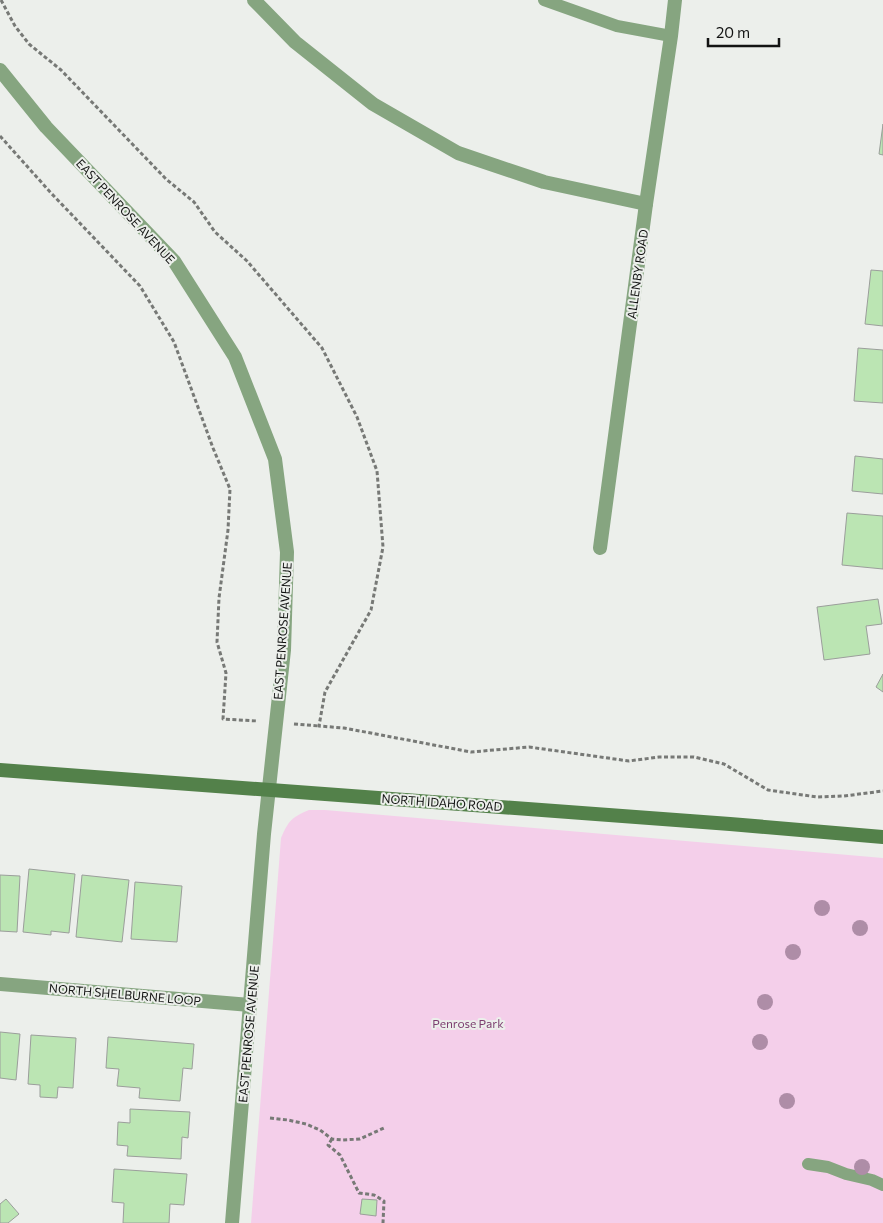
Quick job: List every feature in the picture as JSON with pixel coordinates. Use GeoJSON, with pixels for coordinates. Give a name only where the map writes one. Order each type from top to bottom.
{"type":"FeatureCollection","features":[{"type":"Feature","properties":{"kind":"main road","name":"NORTH IDAHO ROAD"},"geometry":{"type":"LineString","coordinates":[[0,770],[710,822],[883,837]]}},
{"type":"Feature","properties":{"kind":"street"},"geometry":{"type":"LineString","coordinates":[[254,0],[295,42],[373,104],[458,153],[544,182],[646,204]]}},
{"type":"Feature","properties":{"kind":"street","name":"ALLENBY ROAD"},"geometry":{"type":"LineString","coordinates":[[600,548],[646,204],[672,36],[675,0]]}},
{"type":"Feature","properties":{"kind":"street","name":"EAST PENROSE AVENUE"},"geometry":{"type":"LineString","coordinates":[[0,70],[46,128],[174,261],[234,357],[275,459],[287,552],[284,650],[264,834],[232,1223]]}},
{"type":"Feature","properties":{"kind":"street","name":"NORTH SHELBURNE LOOP"},"geometry":{"type":"LineString","coordinates":[[0,984],[250,1006]]}},
{"type":"Feature","properties":{"kind":"lane"},"geometry":{"type":"LineString","coordinates":[[544,0],[618,26],[672,36]]}},
{"type":"Feature","properties":{"kind":"lane"},"geometry":{"type":"LineString","coordinates":[[808,1164],[828,1167],[877,1182],[883,1173]]}},
{"type":"Feature","properties":{"kind":"path"},"geometry":{"type":"LineString","coordinates":[[1,0],[15,26],[29,44],[60,70],[166,179],[194,202],[215,232],[247,261],[322,348],[357,417],[377,471],[384,546],[371,610],[325,692],[319,726],[344,728],[471,752],[529,747],[629,761],[659,757],[694,756],[724,764],[768,790],[817,797],[883,791]]}},
{"type":"Feature","properties":{"kind":"path"},"geometry":{"type":"LineString","coordinates":[[0,136],[51,193],[140,286],[174,342],[230,489],[228,530],[219,598],[217,642],[226,673],[224,718]]}},
{"type":"Feature","properties":{"kind":"path"},"geometry":{"type":"LineString","coordinates":[[270,1118],[306,1124],[320,1130],[332,1139],[343,1140],[360,1139],[386,1127]]}},
{"type":"Feature","properties":{"kind":"path"},"geometry":{"type":"LineString","coordinates":[[332,1139],[328,1145],[340,1155],[358,1193],[374,1195],[384,1201],[383,1223]]}},
{"type":"Feature","properties":{"kind":"green space","name":"Penrose Park"},"geometry":{"type":"Polygon","coordinates":[[[309,810],[883,858],[883,1223],[251,1223],[281,838],[291,820],[309,810]]]}},
{"type":"Feature","properties":{"kind":"building"},"geometry":{"type":"Polygon","coordinates":[[[883,124],[883,155],[879,154],[883,124]]]}},
{"type":"Feature","properties":{"kind":"building"},"geometry":{"type":"Polygon","coordinates":[[[871,270],[883,271],[883,326],[865,324],[871,270]]]}},
{"type":"Feature","properties":{"kind":"building"},"geometry":{"type":"Polygon","coordinates":[[[858,348],[883,350],[883,403],[854,401],[858,348]]]}},
{"type":"Feature","properties":{"kind":"building"},"geometry":{"type":"Polygon","coordinates":[[[855,456],[883,459],[883,494],[852,491],[855,456]]]}},
{"type":"Feature","properties":{"kind":"building"},"geometry":{"type":"Polygon","coordinates":[[[847,513],[883,516],[883,569],[842,565],[847,513]]]}},
{"type":"Feature","properties":{"kind":"building"},"geometry":{"type":"Polygon","coordinates":[[[878,599],[882,624],[866,626],[870,654],[824,660],[817,607],[878,599]]]}},
{"type":"Feature","properties":{"kind":"building"},"geometry":{"type":"Polygon","coordinates":[[[883,674],[883,692],[876,687],[883,674]]]}},
{"type":"Feature","properties":{"kind":"building"},"geometry":{"type":"Polygon","coordinates":[[[29,869],[75,874],[69,933],[51,931],[51,935],[23,932],[29,869]]]}},
{"type":"Feature","properties":{"kind":"building"},"geometry":{"type":"Polygon","coordinates":[[[0,875],[20,876],[17,932],[0,931],[0,875]]]}},
{"type":"Feature","properties":{"kind":"building"},"geometry":{"type":"Polygon","coordinates":[[[82,875],[129,880],[122,942],[76,937],[82,875]]]}},
{"type":"Feature","properties":{"kind":"building"},"geometry":{"type":"Polygon","coordinates":[[[135,882],[182,886],[177,942],[131,939],[135,882]]]}},
{"type":"Feature","properties":{"kind":"building"},"geometry":{"type":"Polygon","coordinates":[[[0,1032],[20,1034],[16,1080],[0,1078],[0,1032]]]}},
{"type":"Feature","properties":{"kind":"building"},"geometry":{"type":"Polygon","coordinates":[[[31,1035],[76,1038],[73,1088],[58,1087],[57,1098],[40,1097],[40,1085],[28,1084],[31,1035]]]}},
{"type":"Feature","properties":{"kind":"building"},"geometry":{"type":"Polygon","coordinates":[[[108,1037],[194,1044],[192,1069],[183,1068],[180,1101],[139,1098],[140,1088],[117,1086],[119,1069],[106,1068],[108,1037]]]}},
{"type":"Feature","properties":{"kind":"building"},"geometry":{"type":"Polygon","coordinates":[[[130,1109],[190,1112],[188,1138],[182,1137],[181,1159],[127,1156],[128,1146],[117,1145],[118,1122],[130,1123],[130,1109]]]}},
{"type":"Feature","properties":{"kind":"building"},"geometry":{"type":"Polygon","coordinates":[[[114,1169],[187,1174],[184,1205],[170,1204],[169,1223],[123,1223],[124,1203],[112,1202],[114,1169]]]}},
{"type":"Feature","properties":{"kind":"building"},"geometry":{"type":"Polygon","coordinates":[[[6,1199],[19,1214],[8,1223],[0,1223],[0,1204],[6,1199]]]}},
{"type":"Feature","properties":{"kind":"building"},"geometry":{"type":"Polygon","coordinates":[[[362,1199],[377,1200],[376,1216],[360,1214],[362,1199]]]}}]}
